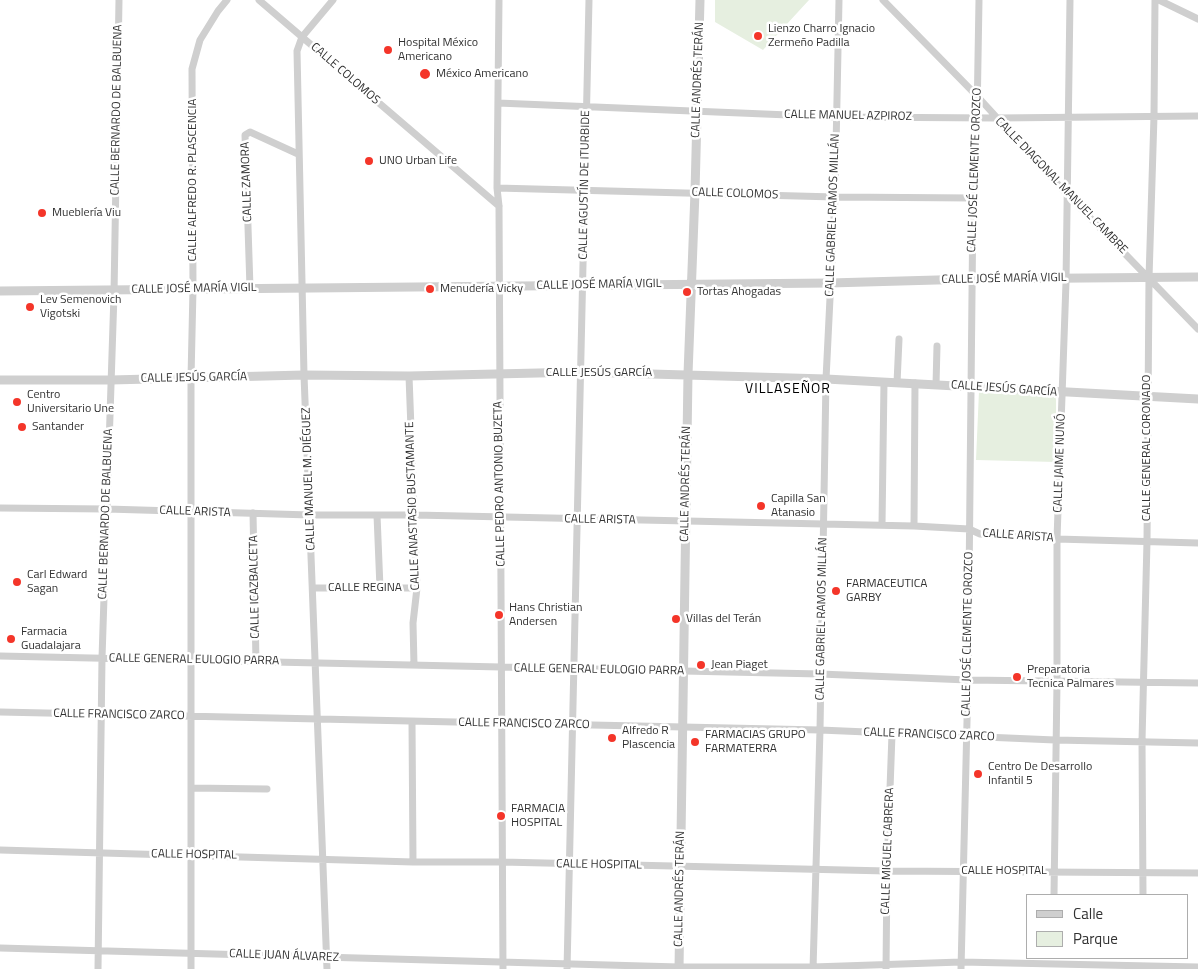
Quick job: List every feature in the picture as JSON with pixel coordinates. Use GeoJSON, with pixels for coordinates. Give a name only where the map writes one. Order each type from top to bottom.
{"type":"FeatureCollection","features":[{"type":"Feature","properties":{"kind":"street","name":"CALLE BERNARDO DE BALBUENA"},"geometry":{"type":"LineString","coordinates":[[98,969],[101,853],[102,658],[114,290],[120,0]]}},
{"type":"Feature","properties":{"kind":"street","name":"CALLE ALFREDO R. PLASCENCIA"},"geometry":{"type":"LineString","coordinates":[[191,969],[192,69],[200,40],[227,0]]}},
{"type":"Feature","properties":{"kind":"street","name":"CALLE COLOMOS"},"geometry":{"type":"LineString","coordinates":[[259,0],[499,206]]}},
{"type":"Feature","properties":{"kind":"street","name":"CALLE MANUEL M. DIÉGUEZ"},"geometry":{"type":"LineString","coordinates":[[327,969],[304,375],[304,288],[298,154],[297,52],[302,37],[333,0]]}},
{"type":"Feature","properties":{"kind":"street","name":"CALLE PEDRO ANTONIO BUZETA"},"geometry":{"type":"LineString","coordinates":[[498,0],[497,188],[499,206],[498,374],[501,517],[503,965]]}},
{"type":"Feature","properties":{"kind":"street","name":"CALLE AGUSTÍN DE ITURBIDE"},"geometry":{"type":"LineString","coordinates":[[567,966],[589,0]]}},
{"type":"Feature","properties":{"kind":"street","name":"CALLE ANDRÉS TERÁN"},"geometry":{"type":"LineString","coordinates":[[679,968],[688,374],[700,0]]}},
{"type":"Feature","properties":{"kind":"street","name":"CALLE GABRIEL RAMOS MILLÁN"},"geometry":{"type":"LineString","coordinates":[[813,968],[820,730],[826,379],[835,197],[839,0]]}},
{"type":"Feature","properties":{"kind":"street","name":"CALLE DIAGONAL MANUEL CAMBRE"},"geometry":{"type":"LineString","coordinates":[[883,0],[978,97],[1066,193],[1198,329]]}},
{"type":"Feature","properties":{"kind":"street","name":"CALLE JOSÉ CLEMENTE OROZCO"},"geometry":{"type":"LineString","coordinates":[[961,966],[968,680],[973,198],[978,97],[979,0]]}},
{"type":"Feature","properties":{"kind":"street","name":"CALLE JAIME NUNÓ"},"geometry":{"type":"LineString","coordinates":[[1054,894],[1057,540],[1066,279],[1070,0]]}},
{"type":"Feature","properties":{"kind":"street"},"geometry":{"type":"LineString","coordinates":[[1157,0],[1198,19]]}},
{"type":"Feature","properties":{"kind":"street","name":"CALLE GENERAL CORONADO"},"geometry":{"type":"LineString","coordinates":[[1143,894],[1142,741],[1147,541],[1149,278],[1157,0]]}},
{"type":"Feature","properties":{"kind":"street","name":"CALLE MANUEL AZPIROZ"},"geometry":{"type":"LineString","coordinates":[[498,103],[837,117],[1068,118],[1198,116]]}},
{"type":"Feature","properties":{"kind":"street","name":"CALLE ZAMORA"},"geometry":{"type":"LineString","coordinates":[[250,288],[245,135],[250,132],[298,154]]}},
{"type":"Feature","properties":{"kind":"street","name":"CALLE COLOMOS"},"geometry":{"type":"LineString","coordinates":[[497,188],[835,197],[973,198]]}},
{"type":"Feature","properties":{"kind":"street","name":"CALLE JOSÉ MARÍA VIGIL"},"geometry":{"type":"LineString","coordinates":[[0,291],[830,283],[972,279],[1198,277]]}},
{"type":"Feature","properties":{"kind":"street"},"geometry":{"type":"LineString","coordinates":[[897,383],[899,339]]}},
{"type":"Feature","properties":{"kind":"street"},"geometry":{"type":"LineString","coordinates":[[936,384],[937,346]]}},
{"type":"Feature","properties":{"kind":"street","name":"CALLE JESÚS GARCÍA"},"geometry":{"type":"LineString","coordinates":[[0,380],[111,380],[304,375],[409,376],[580,372],[826,379],[1198,399]]}},
{"type":"Feature","properties":{"kind":"street","name":"CALLE ANASTASIO BUSTAMANTE"},"geometry":{"type":"LineString","coordinates":[[409,376],[417,588],[413,624],[414,665]]}},
{"type":"Feature","properties":{"kind":"street"},"geometry":{"type":"LineString","coordinates":[[882,525],[884,382]]}},
{"type":"Feature","properties":{"kind":"street"},"geometry":{"type":"LineString","coordinates":[[914,526],[915,384]]}},
{"type":"Feature","properties":{"kind":"street","name":"CALLE ARISTA"},"geometry":{"type":"LineString","coordinates":[[0,508],[310,515],[414,514],[882,525],[969,530],[980,534],[1057,540],[1198,543]]}},
{"type":"Feature","properties":{"kind":"street","name":"CALLE ICAZBALCETA"},"geometry":{"type":"LineString","coordinates":[[253,513],[256,662]]}},
{"type":"Feature","properties":{"kind":"street"},"geometry":{"type":"LineString","coordinates":[[377,515],[380,588]]}},
{"type":"Feature","properties":{"kind":"street","name":"CALLE REGINA"},"geometry":{"type":"LineString","coordinates":[[313,588],[417,588]]}},
{"type":"Feature","properties":{"kind":"street","name":"CALLE GENERAL EULOGIO PARRA"},"geometry":{"type":"LineString","coordinates":[[0,656],[820,674],[968,680],[1198,683]]}},
{"type":"Feature","properties":{"kind":"street","name":"CALLE FRANCISCO ZARCO"},"geometry":{"type":"LineString","coordinates":[[0,712],[820,730],[1055,740],[1198,743]]}},
{"type":"Feature","properties":{"kind":"street"},"geometry":{"type":"LineString","coordinates":[[412,722],[413,862]]}},
{"type":"Feature","properties":{"kind":"street","name":"CALLE MIGUEL CABRERA"},"geometry":{"type":"LineString","coordinates":[[886,966],[892,734]]}},
{"type":"Feature","properties":{"kind":"street"},"geometry":{"type":"LineString","coordinates":[[191,788],[266,789]]}},
{"type":"Feature","properties":{"kind":"street","name":"CALLE HOSPITAL"},"geometry":{"type":"LineString","coordinates":[[0,850],[413,862],[502,862],[815,870],[1198,873]]}},
{"type":"Feature","properties":{"kind":"street","name":"CALLE JUAN ÁLVAREZ"},"geometry":{"type":"LineString","coordinates":[[0,948],[326,957],[503,965],[679,968],[813,968],[1052,963],[1198,967]]}},
{"type":"Feature","properties":{"kind":"green space","name":"Lienzo Charro Ignacio Zermeño Padilla"},"geometry":{"type":"Polygon","coordinates":[[[715,0],[809,0],[763,50],[715,22],[715,0]]]}},
{"type":"Feature","properties":{"kind":"green space"},"geometry":{"type":"Polygon","coordinates":[[[979,391],[1056,397],[1056,462],[976,460],[979,391]]]}},
{"type":"Feature","properties":{"kind":"place","name":"Lienzo Charro Ignacio Zermeño Padilla"},"geometry":{"type":"Point","coordinates":[758,36]}},
{"type":"Feature","properties":{"kind":"place","name":"Hospital México Americano"},"geometry":{"type":"Point","coordinates":[388,50]}},
{"type":"Feature","properties":{"kind":"place","name":"México Americano"},"geometry":{"type":"Point","coordinates":[425,74]}},
{"type":"Feature","properties":{"kind":"place","name":"UNO Urban Life"},"geometry":{"type":"Point","coordinates":[369,161]}},
{"type":"Feature","properties":{"kind":"place","name":"Mueblería Viu"},"geometry":{"type":"Point","coordinates":[42,213]}},
{"type":"Feature","properties":{"kind":"place","name":"Menudería Vicky"},"geometry":{"type":"Point","coordinates":[430,289]}},
{"type":"Feature","properties":{"kind":"place","name":"Tortas Ahogadas"},"geometry":{"type":"Point","coordinates":[687,292]}},
{"type":"Feature","properties":{"kind":"place","name":"Lev Semenovich Vigotski"},"geometry":{"type":"Point","coordinates":[30,307]}},
{"type":"Feature","properties":{"kind":"place","name":"Centro Universitario Une"},"geometry":{"type":"Point","coordinates":[17,402]}},
{"type":"Feature","properties":{"kind":"place","name":"Santander"},"geometry":{"type":"Point","coordinates":[22,427]}},
{"type":"Feature","properties":{"kind":"place","name":"Capilla San Atanasio"},"geometry":{"type":"Point","coordinates":[761,506]}},
{"type":"Feature","properties":{"kind":"place","name":"Carl Edward Sagan"},"geometry":{"type":"Point","coordinates":[17,582]}},
{"type":"Feature","properties":{"kind":"place","name":"FARMACEUTICA GARBY"},"geometry":{"type":"Point","coordinates":[836,591]}},
{"type":"Feature","properties":{"kind":"place","name":"Hans Christian Andersen"},"geometry":{"type":"Point","coordinates":[499,615]}},
{"type":"Feature","properties":{"kind":"place","name":"Villas del Terán"},"geometry":{"type":"Point","coordinates":[676,619]}},
{"type":"Feature","properties":{"kind":"place","name":"Farmacia Guadalajara"},"geometry":{"type":"Point","coordinates":[11,639]}},
{"type":"Feature","properties":{"kind":"place","name":"Jean Piaget"},"geometry":{"type":"Point","coordinates":[701,665]}},
{"type":"Feature","properties":{"kind":"place","name":"Preparatoria Tecnica Palmares"},"geometry":{"type":"Point","coordinates":[1017,677]}},
{"type":"Feature","properties":{"kind":"place","name":"Alfredo R Plascencia"},"geometry":{"type":"Point","coordinates":[612,738]}},
{"type":"Feature","properties":{"kind":"place","name":"FARMACIAS GRUPO FARMATERRA"},"geometry":{"type":"Point","coordinates":[695,742]}},
{"type":"Feature","properties":{"kind":"place","name":"Centro De Desarrollo Infantil 5"},"geometry":{"type":"Point","coordinates":[978,774]}},
{"type":"Feature","properties":{"kind":"place","name":"FARMACIA HOSPITAL"},"geometry":{"type":"Point","coordinates":[501,816]}},
{"type":"Feature","properties":{"kind":"district","name":"VILLASEÑOR"},"geometry":{"type":"Point","coordinates":[788,390]}}]}
